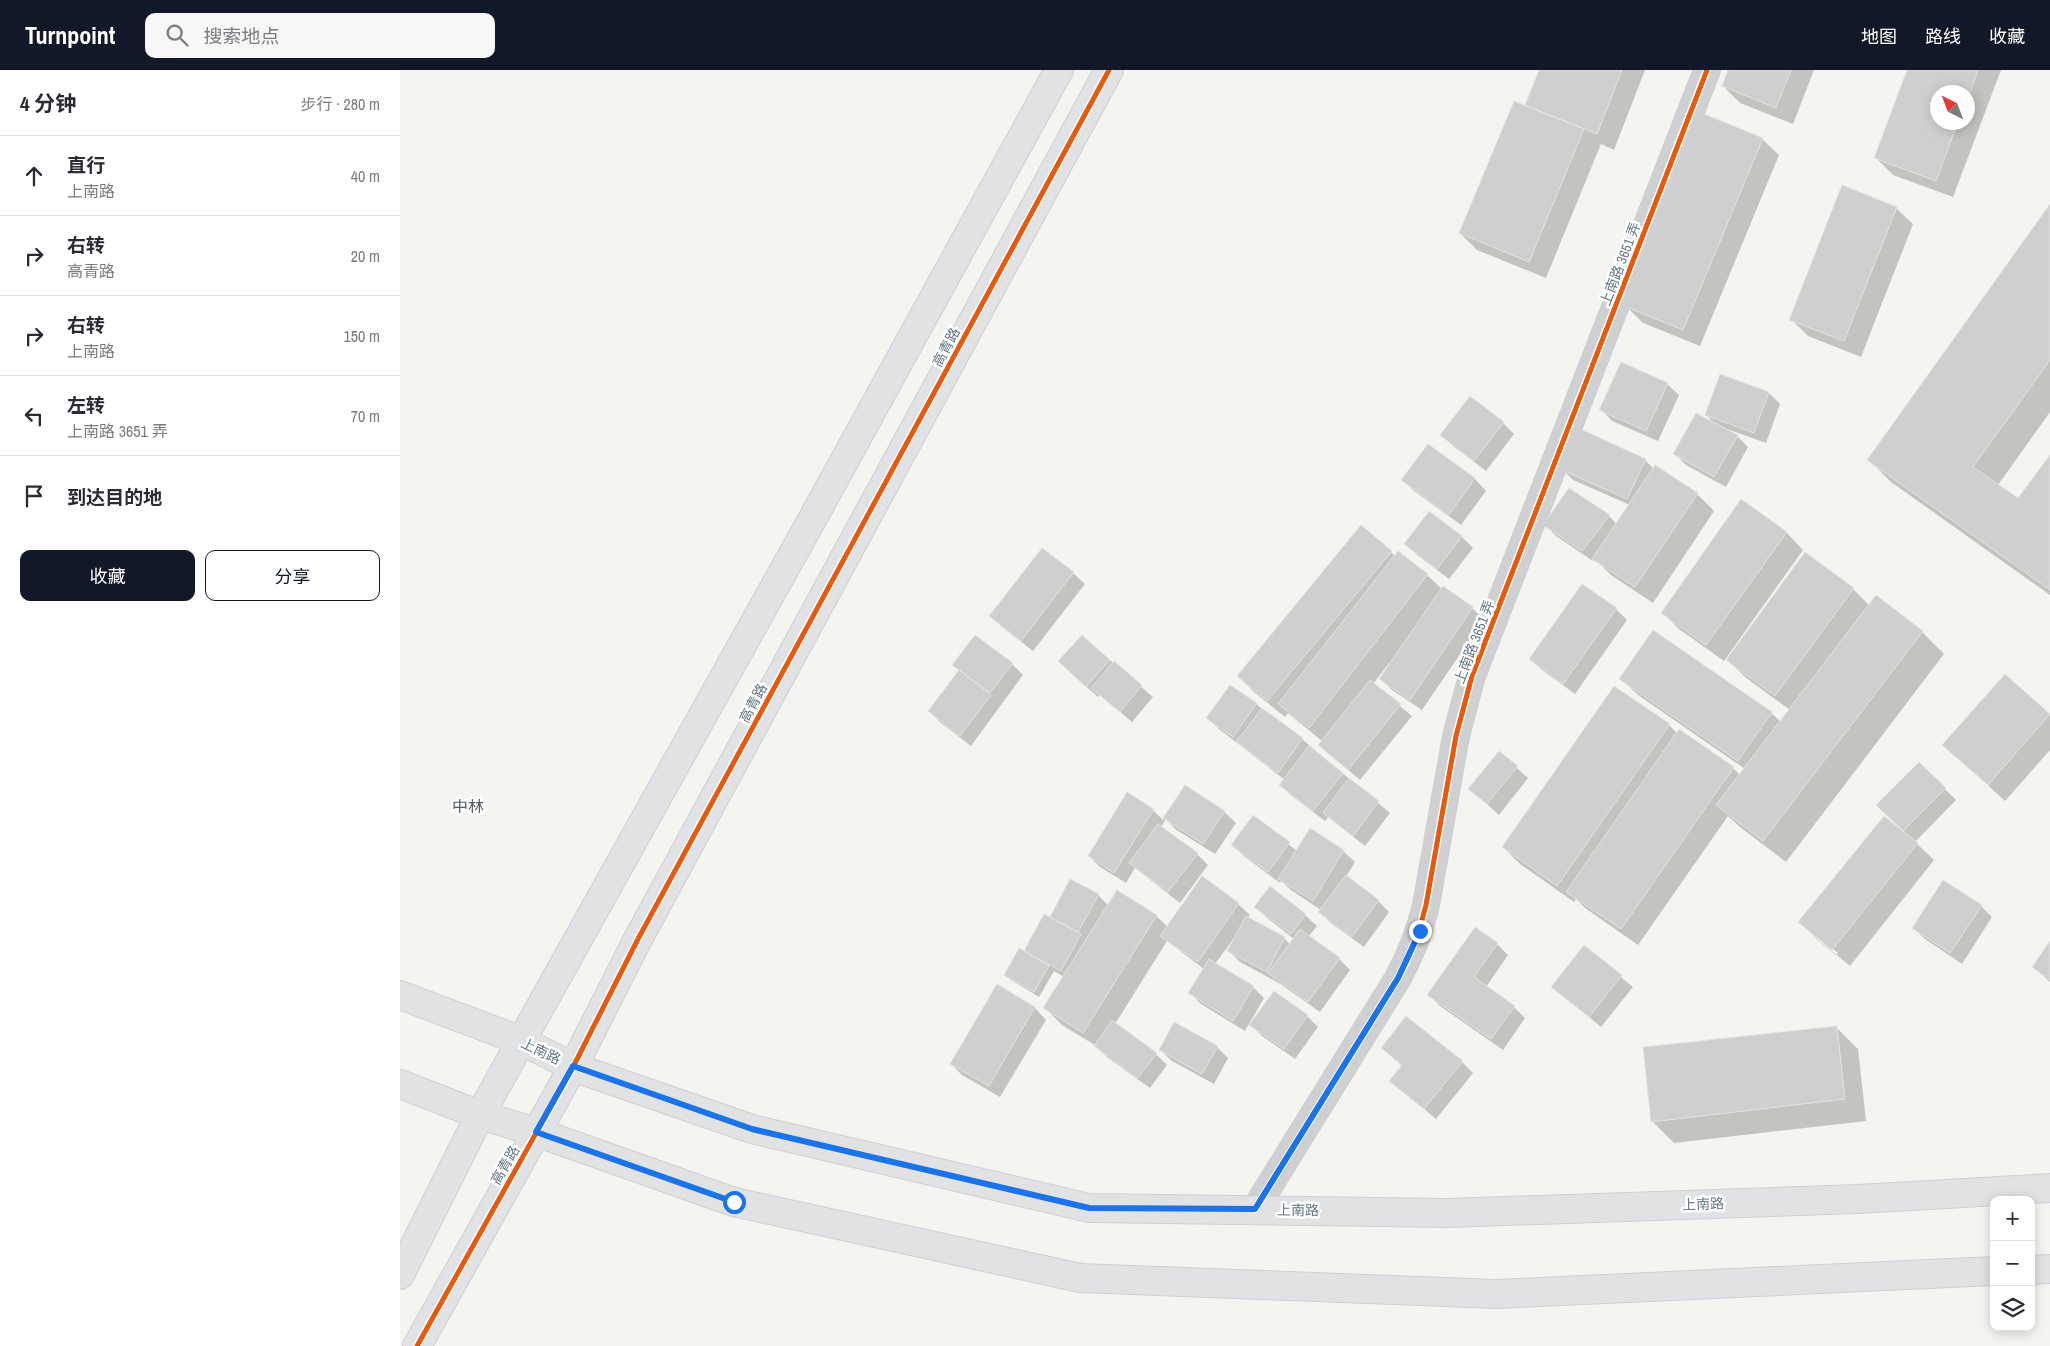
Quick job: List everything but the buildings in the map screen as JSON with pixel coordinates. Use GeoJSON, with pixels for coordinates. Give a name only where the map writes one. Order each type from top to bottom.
{"type":"FeatureCollection","features":[{"type":"Feature","properties":{"kind":"main road"},"geometry":{"type":"LineString","coordinates":[[400,1276],[480,1115],[808,528],[1059,70]]}},
{"type":"Feature","properties":{"kind":"main road","name":"高青路"},"geometry":{"type":"LineString","coordinates":[[417,1346],[573,1066],[638,939],[1109,70]]}},
{"type":"Feature","properties":{"kind":"main road","name":"上南路"},"geometry":{"type":"LineString","coordinates":[[400,995],[522,1041],[573,1066],[752,1129],[1089,1208],[1448,1213],[1858,1199],[2050,1188]]}},
{"type":"Feature","properties":{"kind":"main road"},"geometry":{"type":"LineString","coordinates":[[400,1084],[480,1115],[536,1132],[734,1202],[1080,1278],[1496,1294],[1990,1272]]}},
{"type":"Feature","properties":{"kind":"main road"},"geometry":{"type":"LineString","coordinates":[[2035,1270],[2050,1269]]}},
{"type":"Feature","properties":{"kind":"street","name":"上南路 3651 弄"},"geometry":{"type":"LineString","coordinates":[[1255,1209],[1398,978],[1420,931],[1456,736],[1472,676],[1707,70]]}},
{"type":"Feature","properties":{"kind":"cycle path"},"geometry":{"type":"LineString","coordinates":[[417,1346],[573,1067],[638,939],[1109,70]]}},
{"type":"Feature","properties":{"kind":"cycle path"},"geometry":{"type":"LineString","coordinates":[[1255,1209],[1398,978],[1415,942],[1426,905],[1456,736],[1472,676],[1707,70]]}},
{"type":"Feature","properties":{"kind":"district","name":"中林"},"geometry":{"type":"Point","coordinates":[468,806]}},
{"type":"Feature","properties":{"kind":"route"},"geometry":{"type":"LineString","coordinates":[[734,1202],[536,1132],[573,1066],[752,1129],[1089,1208],[1255,1209],[1398,978],[1420,931]]}}]}
